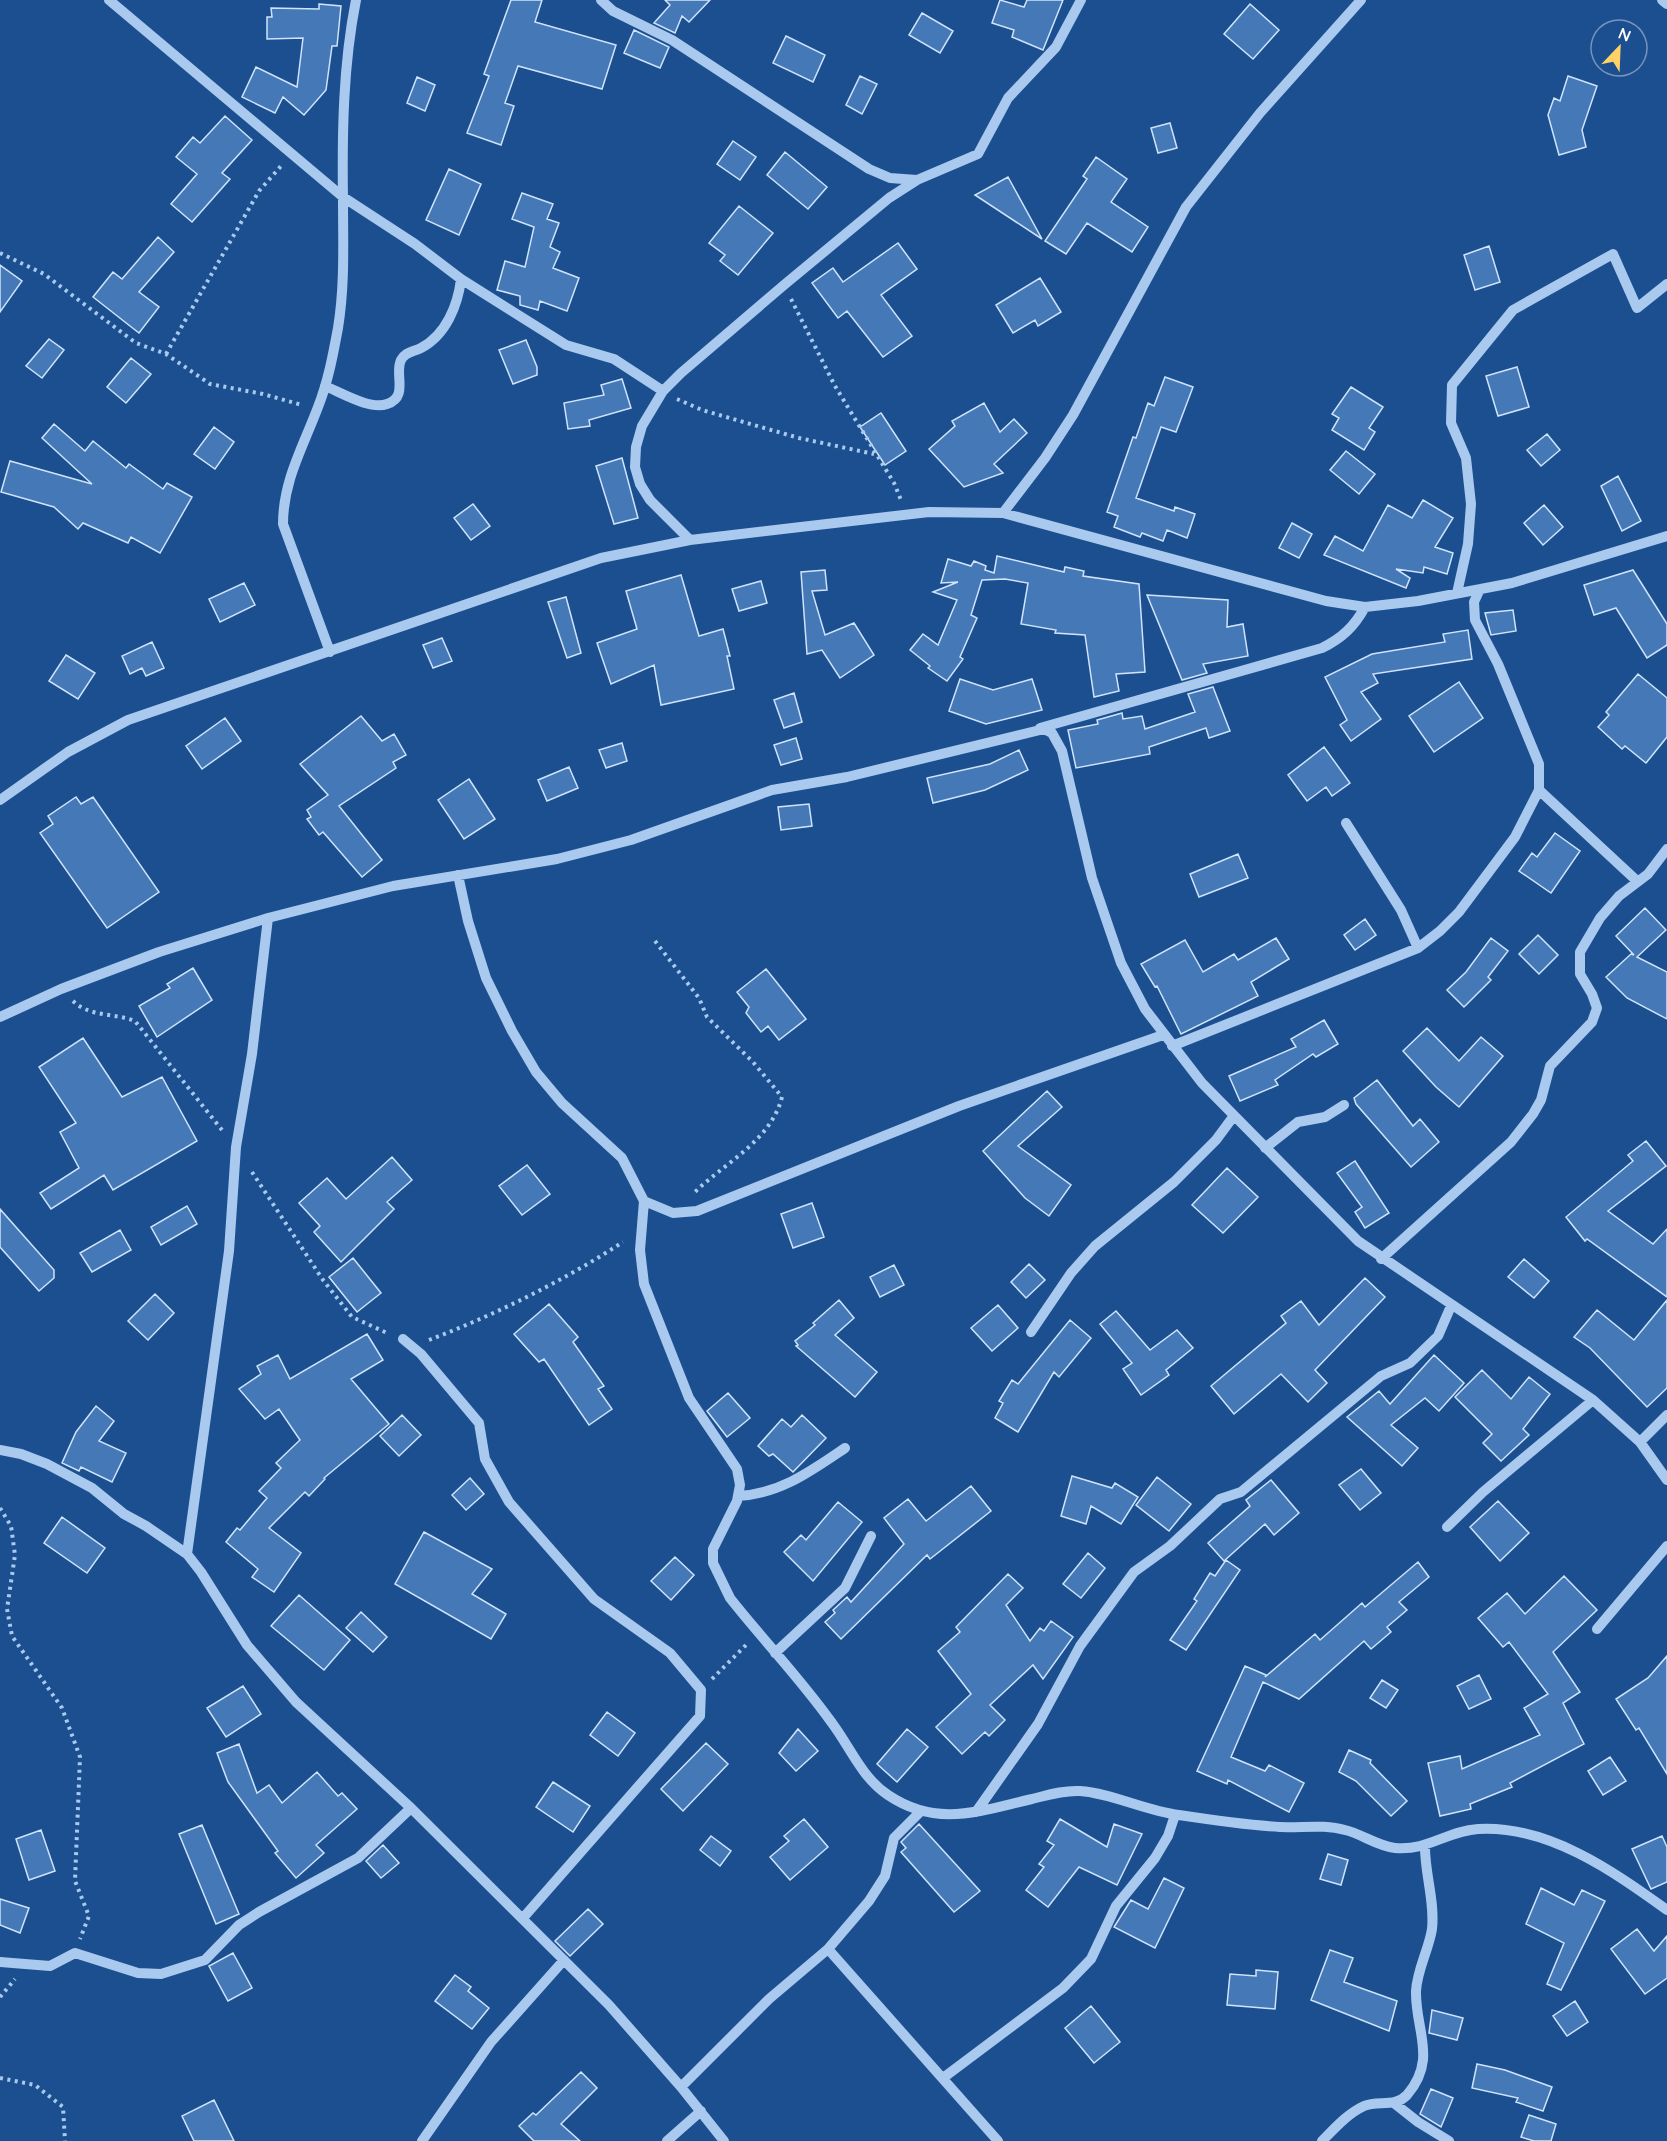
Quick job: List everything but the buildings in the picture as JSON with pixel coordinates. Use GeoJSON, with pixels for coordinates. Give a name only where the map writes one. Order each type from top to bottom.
{"type":"FeatureCollection","features":[{"type":"Feature","properties":{"kind":"street"},"geometry":{"type":"LineString","coordinates":[[109,0],[342,197],[415,244],[461,279],[566,345],[614,359],[663,391]]}},
{"type":"Feature","properties":{"kind":"street"},"geometry":{"type":"LineString","coordinates":[[330,652],[283,524],[286,487],[326,386],[338,327],[344,271],[342,197],[347,67],[356,0]]}},
{"type":"Feature","properties":{"kind":"street"},"geometry":{"type":"LineString","coordinates":[[601,0],[613,11],[672,40],[869,169],[890,178],[917,180]]}},
{"type":"Feature","properties":{"kind":"street"},"geometry":{"type":"LineString","coordinates":[[690,540],[650,500],[639,484],[635,467],[636,447],[642,426],[663,391],[784,285],[889,198],[917,180],[978,154],[1008,98],[1056,47],[1081,0]]}},
{"type":"Feature","properties":{"kind":"street"},"geometry":{"type":"LineString","coordinates":[[1003,513],[1045,458],[1073,415],[1167,237],[1186,207],[1260,113],[1361,0]]}},
{"type":"Feature","properties":{"kind":"street"},"geometry":{"type":"LineString","coordinates":[[1662,0],[1667,4]]}},
{"type":"Feature","properties":{"kind":"street"},"geometry":{"type":"LineString","coordinates":[[1457,592],[1468,544],[1471,504],[1466,458],[1450,423],[1452,385],[1513,310],[1613,254],[1637,308],[1667,284]]}},
{"type":"Feature","properties":{"kind":"street"},"geometry":{"type":"LineString","coordinates":[[326,386],[376,406],[388,404],[398,395],[401,383],[400,362],[405,354],[432,340],[452,315],[459,299],[461,279]]}},
{"type":"Feature","properties":{"kind":"street"},"geometry":{"type":"LineString","coordinates":[[0,800],[68,752],[128,720],[330,652],[470,600],[601,558],[690,540],[908,515],[969,511],[1003,513],[1326,601],[1365,608],[1418,602],[1457,592],[1512,583],[1667,536]]}},
{"type":"Feature","properties":{"kind":"street"},"geometry":{"type":"LineString","coordinates":[[1172,1046],[1418,948],[1459,912],[1515,837],[1539,790],[1539,764],[1498,664],[1475,620],[1474,602],[1480,589]]}},
{"type":"Feature","properties":{"kind":"street"},"geometry":{"type":"LineString","coordinates":[[0,1017],[61,989],[159,952],[268,918],[393,886],[557,859],[631,840],[772,790],[847,777],[1036,729],[1322,648],[1340,639],[1355,625],[1365,608]]}},
{"type":"Feature","properties":{"kind":"street"},"geometry":{"type":"LineString","coordinates":[[1036,729],[1052,733],[1058,740],[1104,920],[1144,1009],[1172,1046],[1233,1117],[1340,1224],[1381,1259],[1593,1400],[1640,1442],[1667,1480]]}},
{"type":"Feature","properties":{"kind":"street"},"geometry":{"type":"LineString","coordinates":[[1539,790],[1637,881]]}},
{"type":"Feature","properties":{"kind":"street"},"geometry":{"type":"LineString","coordinates":[[1346,823],[1401,910],[1418,948]]}},
{"type":"Feature","properties":{"kind":"street"},"geometry":{"type":"LineString","coordinates":[[1381,1259],[1511,1142],[1533,1114],[1541,1100],[1545,1077],[1550,1066],[1593,1022],[1597,1008],[1580,974],[1580,951],[1600,918],[1619,896],[1656,866],[1667,849]]}},
{"type":"Feature","properties":{"kind":"street"},"geometry":{"type":"LineString","coordinates":[[458,875],[468,921],[486,978],[512,1031],[536,1072],[562,1103],[621,1158],[644,1200],[641,1267],[644,1284],[689,1398],[737,1469],[740,1485],[738,1496],[717,1535],[713,1549],[713,1563],[730,1598],[832,1723],[864,1772],[886,1794],[920,1812],[947,1816],[976,1812],[1058,1792],[1079,1791],[1175,1815],[1280,1827],[1329,1827],[1345,1830],[1379,1844],[1396,1848],[1425,1847],[1457,1833],[1479,1829],[1536,1836],[1579,1854],[1667,1911]]}},
{"type":"Feature","properties":{"kind":"street"},"geometry":{"type":"LineString","coordinates":[[187,1554],[230,1251],[236,1147],[255,1030],[268,918]]}},
{"type":"Feature","properties":{"kind":"street"},"geometry":{"type":"LineString","coordinates":[[644,1200],[673,1213],[697,1211],[959,1106],[1163,1035]]}},
{"type":"Feature","properties":{"kind":"street"},"geometry":{"type":"LineString","coordinates":[[1265,1148],[1298,1122],[1325,1117],[1344,1105]]}},
{"type":"Feature","properties":{"kind":"street"},"geometry":{"type":"LineString","coordinates":[[1031,1332],[1071,1273],[1095,1246],[1174,1182],[1216,1140],[1233,1117]]}},
{"type":"Feature","properties":{"kind":"street"},"geometry":{"type":"LineString","coordinates":[[976,1812],[1038,1724],[1080,1646],[1134,1572],[1170,1546],[1220,1499],[1241,1492],[1381,1376],[1410,1363],[1438,1336],[1451,1305]]}},
{"type":"Feature","properties":{"kind":"street"},"geometry":{"type":"LineString","coordinates":[[403,1339],[422,1354],[479,1423],[485,1459],[509,1502],[594,1599],[670,1653],[701,1690],[700,1716],[523,1918]]}},
{"type":"Feature","properties":{"kind":"street"},"geometry":{"type":"LineString","coordinates":[[1447,1527],[1484,1492],[1593,1400]]}},
{"type":"Feature","properties":{"kind":"street"},"geometry":{"type":"LineString","coordinates":[[1640,1442],[1667,1415]]}},
{"type":"Feature","properties":{"kind":"street"},"geometry":{"type":"LineString","coordinates":[[738,1496],[770,1491],[806,1475],[845,1448]]}},
{"type":"Feature","properties":{"kind":"street"},"geometry":{"type":"LineString","coordinates":[[0,1450],[21,1454],[47,1464],[83,1483],[124,1514],[187,1554],[247,1645],[296,1702],[411,1808],[609,2005],[681,2087],[724,2141]]}},
{"type":"Feature","properties":{"kind":"street"},"geometry":{"type":"LineString","coordinates":[[775,1653],[845,1588],[871,1536]]}},
{"type":"Feature","properties":{"kind":"street"},"geometry":{"type":"LineString","coordinates":[[1597,1629],[1667,1546]]}},
{"type":"Feature","properties":{"kind":"street"},"geometry":{"type":"LineString","coordinates":[[0,1962],[50,1966],[75,1953],[138,1974],[161,1974],[206,1960],[239,1925],[358,1858],[411,1808]]}},
{"type":"Feature","properties":{"kind":"street"},"geometry":{"type":"LineString","coordinates":[[681,2087],[770,1999],[828,1948],[869,1901],[885,1876],[894,1838],[920,1812]]}},
{"type":"Feature","properties":{"kind":"street"},"geometry":{"type":"LineString","coordinates":[[943,2078],[1063,1988],[1090,1959],[1116,1906],[1155,1858],[1168,1836],[1175,1815]]}},
{"type":"Feature","properties":{"kind":"street"},"geometry":{"type":"LineString","coordinates":[[1322,2141],[1351,2113],[1366,2105],[1394,2103],[1406,2096],[1416,2080],[1426,2052],[1417,2014],[1416,1989],[1432,1929],[1432,1905],[1425,1867],[1425,1847]]}},
{"type":"Feature","properties":{"kind":"street"},"geometry":{"type":"LineString","coordinates":[[1657,1903],[1667,1897]]}},
{"type":"Feature","properties":{"kind":"street"},"geometry":{"type":"LineString","coordinates":[[828,1948],[998,2141]]}},
{"type":"Feature","properties":{"kind":"street"},"geometry":{"type":"LineString","coordinates":[[422,2141],[490,2042],[564,1960]]}},
{"type":"Feature","properties":{"kind":"street"},"geometry":{"type":"LineString","coordinates":[[1394,2103],[1418,2122],[1449,2141]]}},
{"type":"Feature","properties":{"kind":"street"},"geometry":{"type":"LineString","coordinates":[[667,2141],[700,2111]]}},
{"type":"Feature","properties":{"kind":"path"},"geometry":{"type":"LineString","coordinates":[[166,354],[259,191],[291,154]]}},
{"type":"Feature","properties":{"kind":"path"},"geometry":{"type":"LineString","coordinates":[[0,253],[44,274],[136,343],[166,354],[210,384],[263,394],[317,409]]}},
{"type":"Feature","properties":{"kind":"path"},"geometry":{"type":"LineString","coordinates":[[784,285],[835,386],[894,483],[908,515]]}},
{"type":"Feature","properties":{"kind":"path"},"geometry":{"type":"LineString","coordinates":[[663,391],[702,410],[799,438],[875,454]]}},
{"type":"Feature","properties":{"kind":"path"},"geometry":{"type":"LineString","coordinates":[[655,941],[699,998],[707,1017],[753,1062],[782,1097],[778,1113],[747,1151],[703,1184],[673,1213]]}},
{"type":"Feature","properties":{"kind":"path"},"geometry":{"type":"LineString","coordinates":[[403,1339],[428,1340],[467,1325],[590,1264],[642,1231]]}},
{"type":"Feature","properties":{"kind":"path"},"geometry":{"type":"LineString","coordinates":[[0,1508],[11,1526],[15,1555],[7,1609],[12,1636],[62,1708],[80,1757],[75,1881],[89,1916],[75,1953]]}},
{"type":"Feature","properties":{"kind":"path"},"geometry":{"type":"LineString","coordinates":[[701,1690],[758,1633]]}},
{"type":"Feature","properties":{"kind":"path"},"geometry":{"type":"LineString","coordinates":[[0,2078],[35,2085],[63,2107],[65,2141]]}}]}
